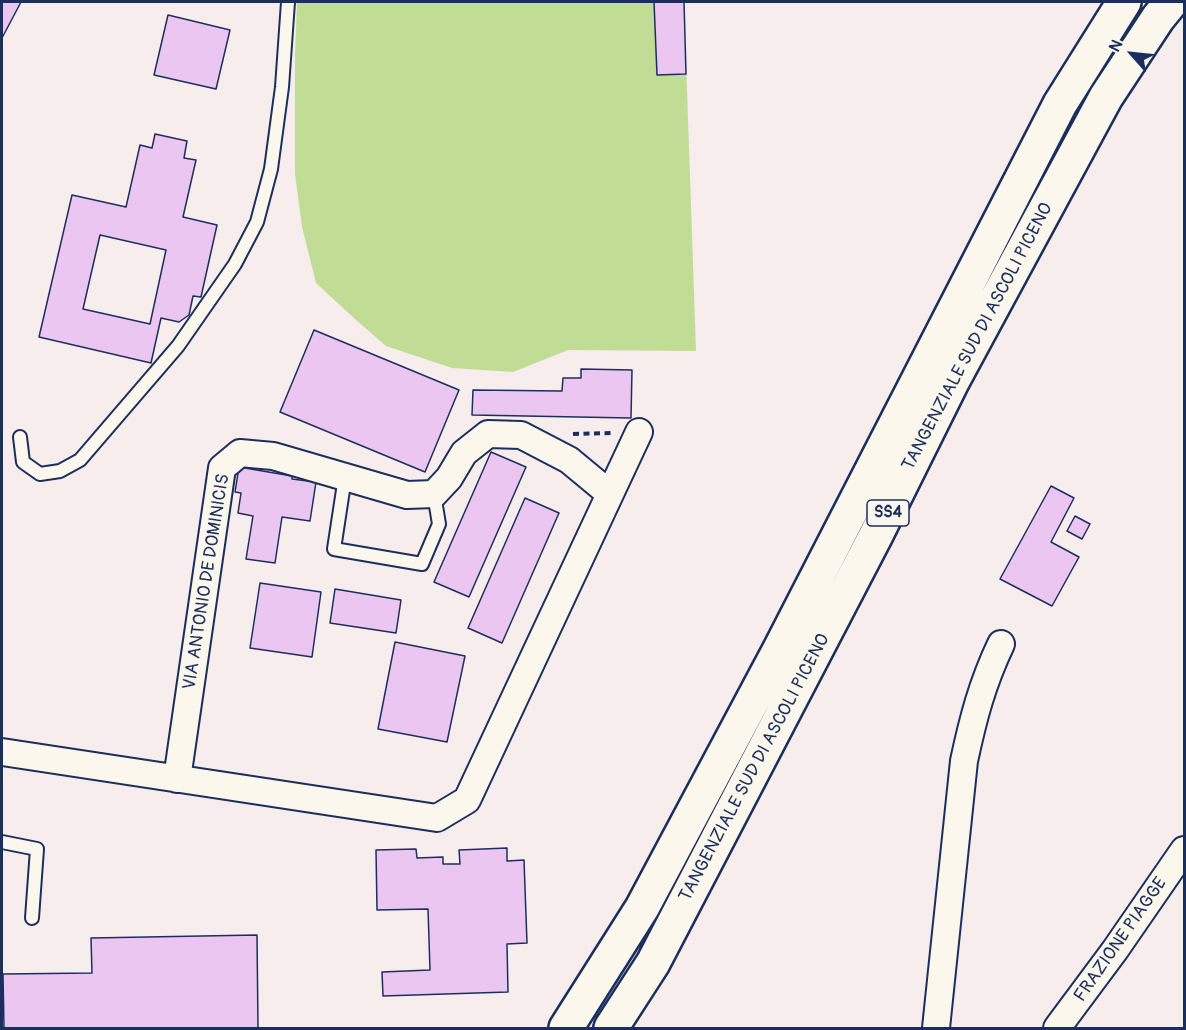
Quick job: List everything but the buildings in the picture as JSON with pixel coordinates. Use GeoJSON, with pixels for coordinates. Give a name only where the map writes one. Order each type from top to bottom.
{"type":"FeatureCollection","features":[{"type":"Feature","properties":{"kind":"highway","name":"TANGENZIALE SUD DI ASCOLI PICENO"},"geometry":{"type":"LineString","coordinates":[[566,1029],[642,909],[780,649],[985,246],[1060,104],[1124,2]]}},
{"type":"Feature","properties":{"kind":"highway","name":"TANGENZIALE SUD DI ASCOLI PICENO"},"geometry":{"type":"LineString","coordinates":[[611,1029],[653,963],[871,546],[952,382],[1106,97],[1171,2]]}},
{"type":"Feature","properties":{"kind":"street"},"geometry":{"type":"LineString","coordinates":[[2,752],[437,818],[467,800],[639,432]]}},
{"type":"Feature","properties":{"kind":"street"},"geometry":{"type":"LineString","coordinates":[[434,494],[449,478],[464,453],[488,434],[521,435],[569,460],[610,494]]}},
{"type":"Feature","properties":{"kind":"street","name":"VIA ANTONIO DE DOMINICIS"},"geometry":{"type":"LineString","coordinates":[[177,779],[222,468],[240,453],[273,456],[407,495],[434,494]]}},
{"type":"Feature","properties":{"kind":"street"},"geometry":{"type":"LineString","coordinates":[[936,1029],[964,761],[986,677],[1001,644]]}},
{"type":"Feature","properties":{"kind":"street","name":"FRAZIONE PIAGGE"},"geometry":{"type":"LineString","coordinates":[[1057,1029],[1185,850]]}},
{"type":"Feature","properties":{"kind":"lane"},"geometry":{"type":"LineString","coordinates":[[20,437],[23,462],[40,474],[60,471],[80,460],[178,346],[235,264],[257,222],[271,169],[282,87],[288,2]]}},
{"type":"Feature","properties":{"kind":"lane"},"geometry":{"type":"LineString","coordinates":[[345,477],[333,549],[422,564],[439,524],[434,494]]}},
{"type":"Feature","properties":{"kind":"lane"},"geometry":{"type":"LineString","coordinates":[[2,842],[37,849],[32,918]]}},
{"type":"Feature","properties":{"kind":"path"},"geometry":{"type":"LineString","coordinates":[[568,434],[639,432]]}},
{"type":"Feature","properties":{"kind":"green space"},"geometry":{"type":"Polygon","coordinates":[[[297,2],[684,2],[696,351],[568,350],[513,372],[452,368],[386,346],[355,319],[316,283],[302,227],[295,174],[297,2]]]}}]}
